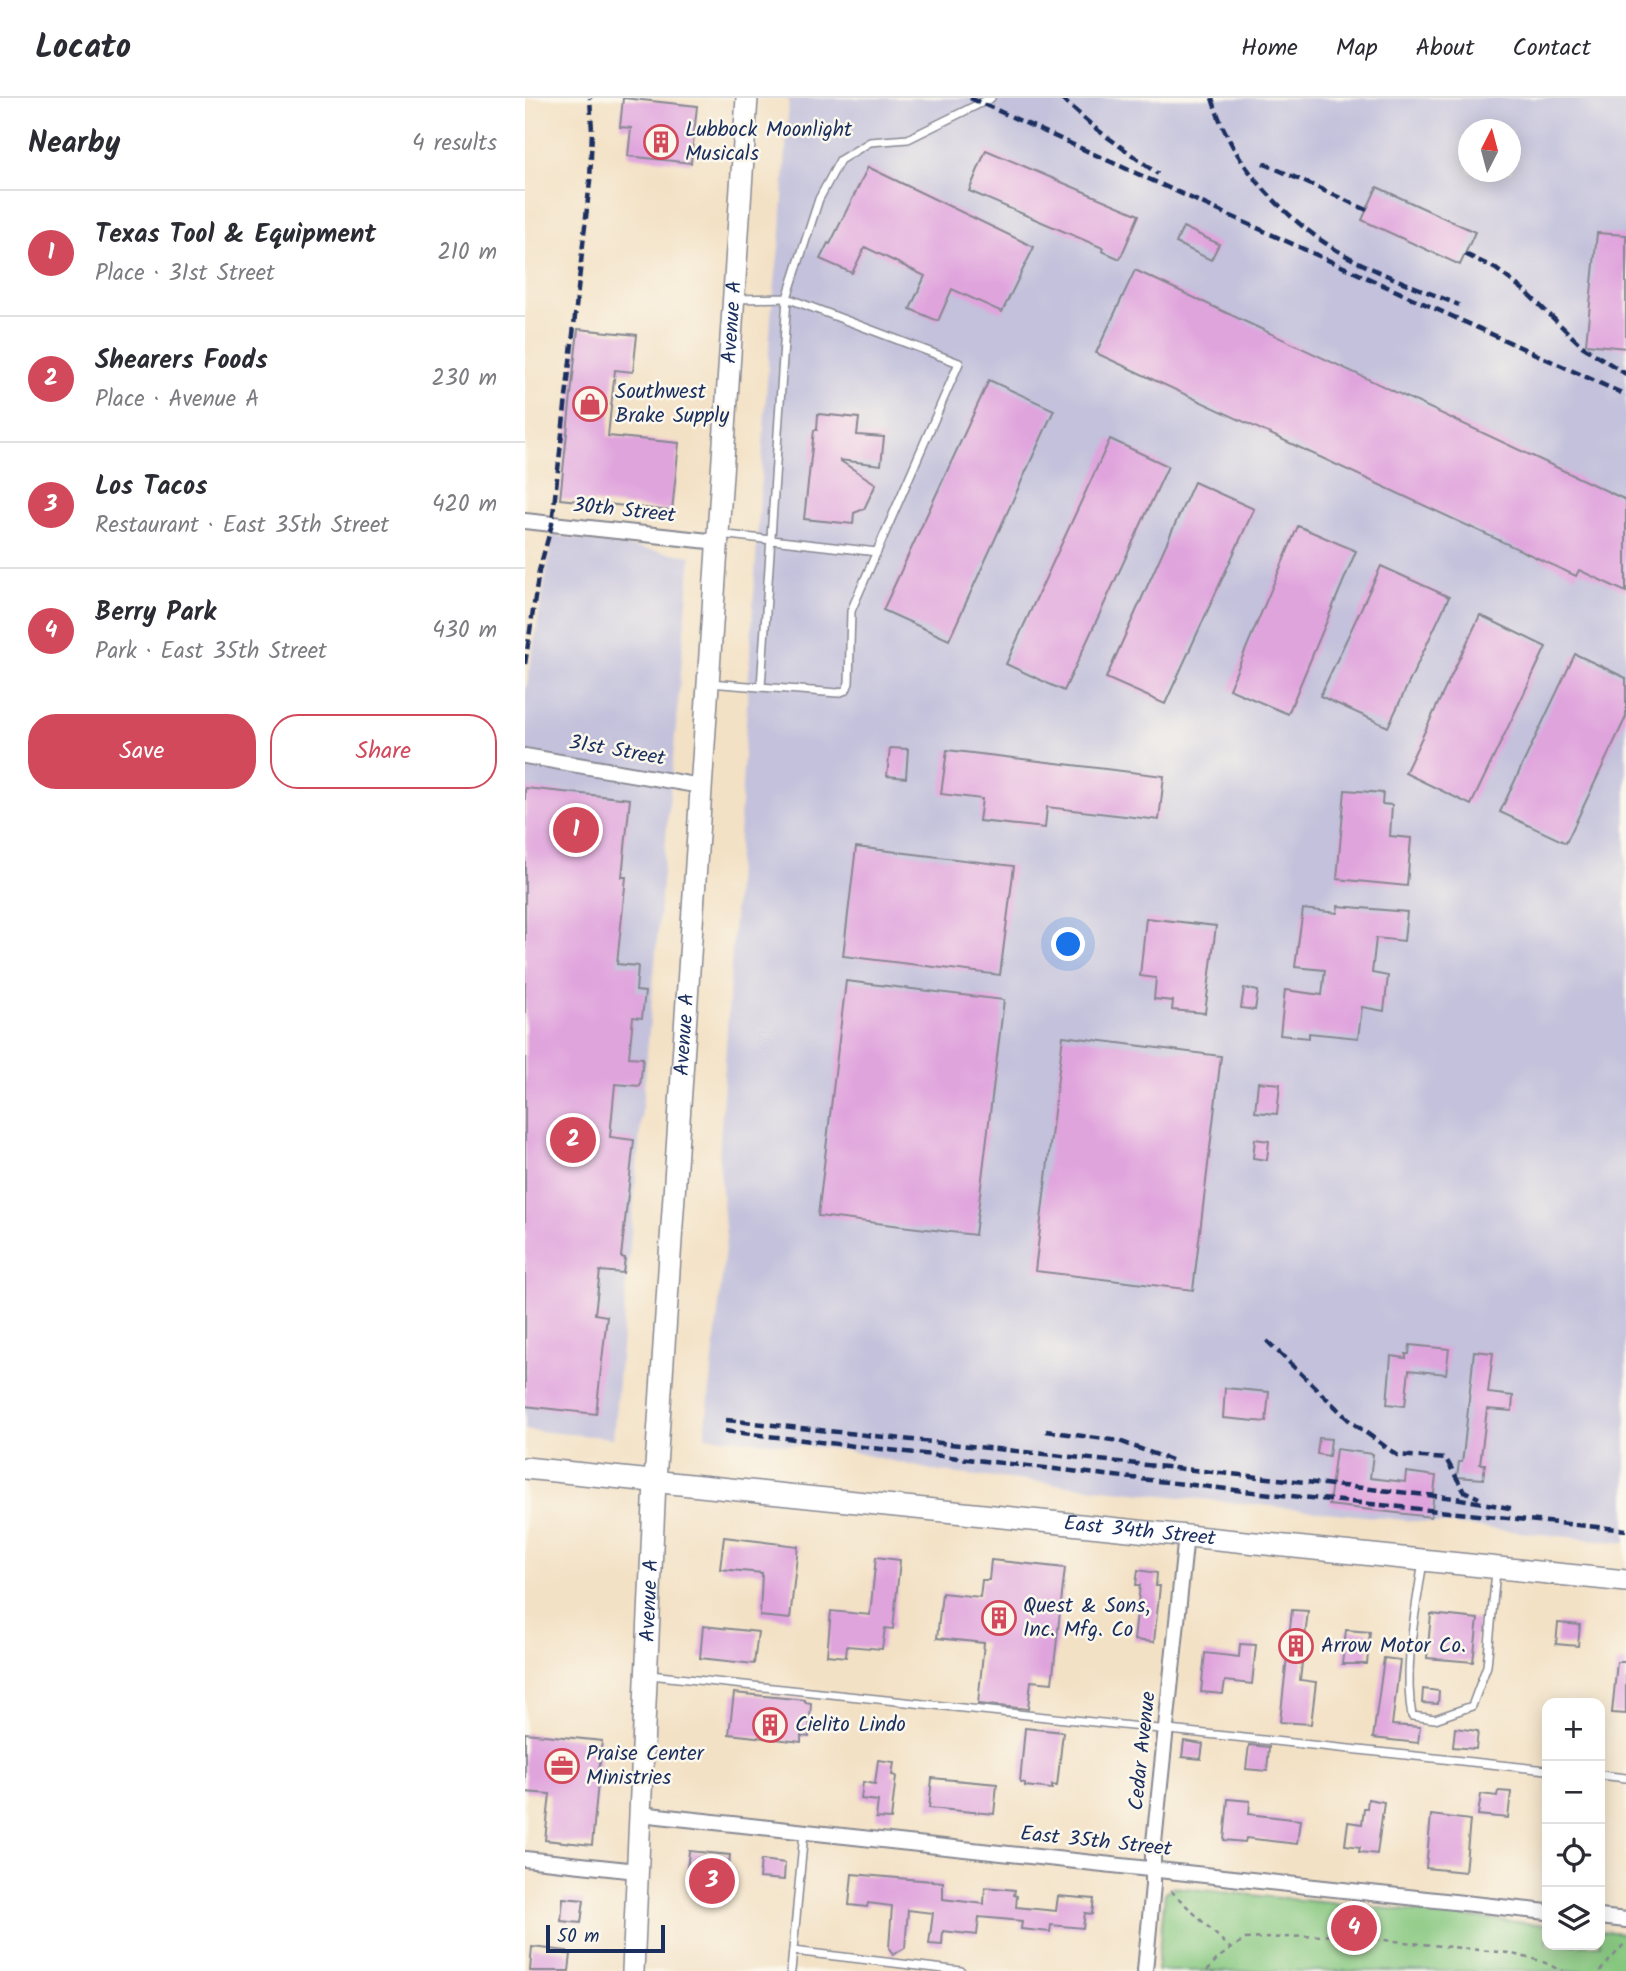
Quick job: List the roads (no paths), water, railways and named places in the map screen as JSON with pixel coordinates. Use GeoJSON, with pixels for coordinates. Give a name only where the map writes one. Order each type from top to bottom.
{"type":"FeatureCollection","features":[{"type":"Feature","properties":{"kind":"main road","name":"Avenue A"},"geometry":{"type":"LineString","coordinates":[[633,1971],[655,1481],[747,98]]}},
{"type":"Feature","properties":{"kind":"main road","name":"East 34th Street"},"geometry":{"type":"LineString","coordinates":[[525,1468],[1626,1580]]}},
{"type":"Feature","properties":{"kind":"street","name":"30th Street"},"geometry":{"type":"LineString","coordinates":[[525,521],[718,538]]}},
{"type":"Feature","properties":{"kind":"street","name":"31st Street"},"geometry":{"type":"LineString","coordinates":[[525,756],[701,786]]}},
{"type":"Feature","properties":{"kind":"street","name":"Cedar Avenue"},"geometry":{"type":"LineString","coordinates":[[1145,1971],[1186,1535]]}},
{"type":"Feature","properties":{"kind":"street","name":"East 35th Street"},"geometry":{"type":"LineString","coordinates":[[640,1814],[1542,1911]]}},
{"type":"Feature","properties":{"kind":"street"},"geometry":{"type":"LineString","coordinates":[[525,1859],[638,1871]]}},
{"type":"Feature","properties":{"kind":"street"},"geometry":{"type":"LineString","coordinates":[[1605,1918],[1626,1920]]}},
{"type":"Feature","properties":{"kind":"lane"},"geometry":{"type":"LineString","coordinates":[[761,687],[787,298],[819,199],[841,160],[870,142],[908,139],[991,98]]}},
{"type":"Feature","properties":{"kind":"lane"},"geometry":{"type":"LineString","coordinates":[[708,682],[838,693],[846,690],[849,683],[851,611],[959,363],[787,298],[734,299]]}},
{"type":"Feature","properties":{"kind":"lane"},"geometry":{"type":"LineString","coordinates":[[718,538],[772,540],[877,552]]}},
{"type":"Feature","properties":{"kind":"lane"},"geometry":{"type":"LineString","coordinates":[[1423,1560],[1408,1695],[1412,1716],[1434,1719],[1472,1706],[1487,1666],[1496,1567]]}},
{"type":"Feature","properties":{"kind":"lane"},"geometry":{"type":"LineString","coordinates":[[646,1675],[1542,1769]]}},
{"type":"Feature","properties":{"kind":"lane"},"geometry":{"type":"LineString","coordinates":[[1605,1776],[1626,1778]]}},
{"type":"Feature","properties":{"kind":"lane"},"geometry":{"type":"LineString","coordinates":[[791,1971],[804,1832]]}},
{"type":"Feature","properties":{"kind":"lane"},"geometry":{"type":"LineString","coordinates":[[793,1951],[961,1971]]}},
{"type":"Feature","properties":{"kind":"railway"},"geometry":{"type":"LineString","coordinates":[[525,664],[539,571],[552,524],[590,181],[590,98]]}},
{"type":"Feature","properties":{"kind":"railway"},"geometry":{"type":"LineString","coordinates":[[970,98],[1626,395]]}},
{"type":"Feature","properties":{"kind":"railway"},"geometry":{"type":"LineString","coordinates":[[1061,98],[1095,128],[1158,174]]}},
{"type":"Feature","properties":{"kind":"railway"},"geometry":{"type":"LineString","coordinates":[[1212,98],[1224,129],[1247,169],[1293,218],[1328,245],[1359,262],[1459,305]]}},
{"type":"Feature","properties":{"kind":"railway"},"geometry":{"type":"LineString","coordinates":[[1263,163],[1367,210]]}},
{"type":"Feature","properties":{"kind":"railway"},"geometry":{"type":"LineString","coordinates":[[1465,254],[1496,269],[1525,291],[1582,346],[1626,374]]}},
{"type":"Feature","properties":{"kind":"railway"},"geometry":{"type":"LineString","coordinates":[[1267,1341],[1350,1421],[1397,1455],[1446,1459],[1464,1491],[1479,1498]]}},
{"type":"Feature","properties":{"kind":"railway"},"geometry":{"type":"LineString","coordinates":[[726,1420],[1455,1498],[1515,1509]]}},
{"type":"Feature","properties":{"kind":"railway"},"geometry":{"type":"LineString","coordinates":[[725,1431],[1262,1493],[1626,1530]]}},
{"type":"Feature","properties":{"kind":"railway"},"geometry":{"type":"LineString","coordinates":[[1046,1431],[1119,1441],[1171,1460]]}},
{"type":"Feature","properties":{"kind":"place","name":"Lubbock Moonlight Musicals"},"geometry":{"type":"Point","coordinates":[661,142]}},
{"type":"Feature","properties":{"kind":"place","name":"Southwest Brake Supply"},"geometry":{"type":"Point","coordinates":[590,404]}},
{"type":"Feature","properties":{"kind":"place","name":"Texas Tool & Equipment"},"geometry":{"type":"Point","coordinates":[576,830]}},
{"type":"Feature","properties":{"kind":"place","name":"Shearers Foods"},"geometry":{"type":"Point","coordinates":[573,1140]}},
{"type":"Feature","properties":{"kind":"place","name":"Quest & Sons, Inc. Mfg. Co"},"geometry":{"type":"Point","coordinates":[999,1618]}},
{"type":"Feature","properties":{"kind":"place","name":"Arrow Motor Co."},"geometry":{"type":"Point","coordinates":[1296,1646]}},
{"type":"Feature","properties":{"kind":"place","name":"Cielito Lindo"},"geometry":{"type":"Point","coordinates":[770,1725]}},
{"type":"Feature","properties":{"kind":"place","name":"Praise Center Ministries"},"geometry":{"type":"Point","coordinates":[562,1766]}},
{"type":"Feature","properties":{"kind":"place","name":"Los Tacos"},"geometry":{"type":"Point","coordinates":[712,1881]}},
{"type":"Feature","properties":{"kind":"place","name":"Berry Park"},"geometry":{"type":"Point","coordinates":[1354,1928]}}]}
